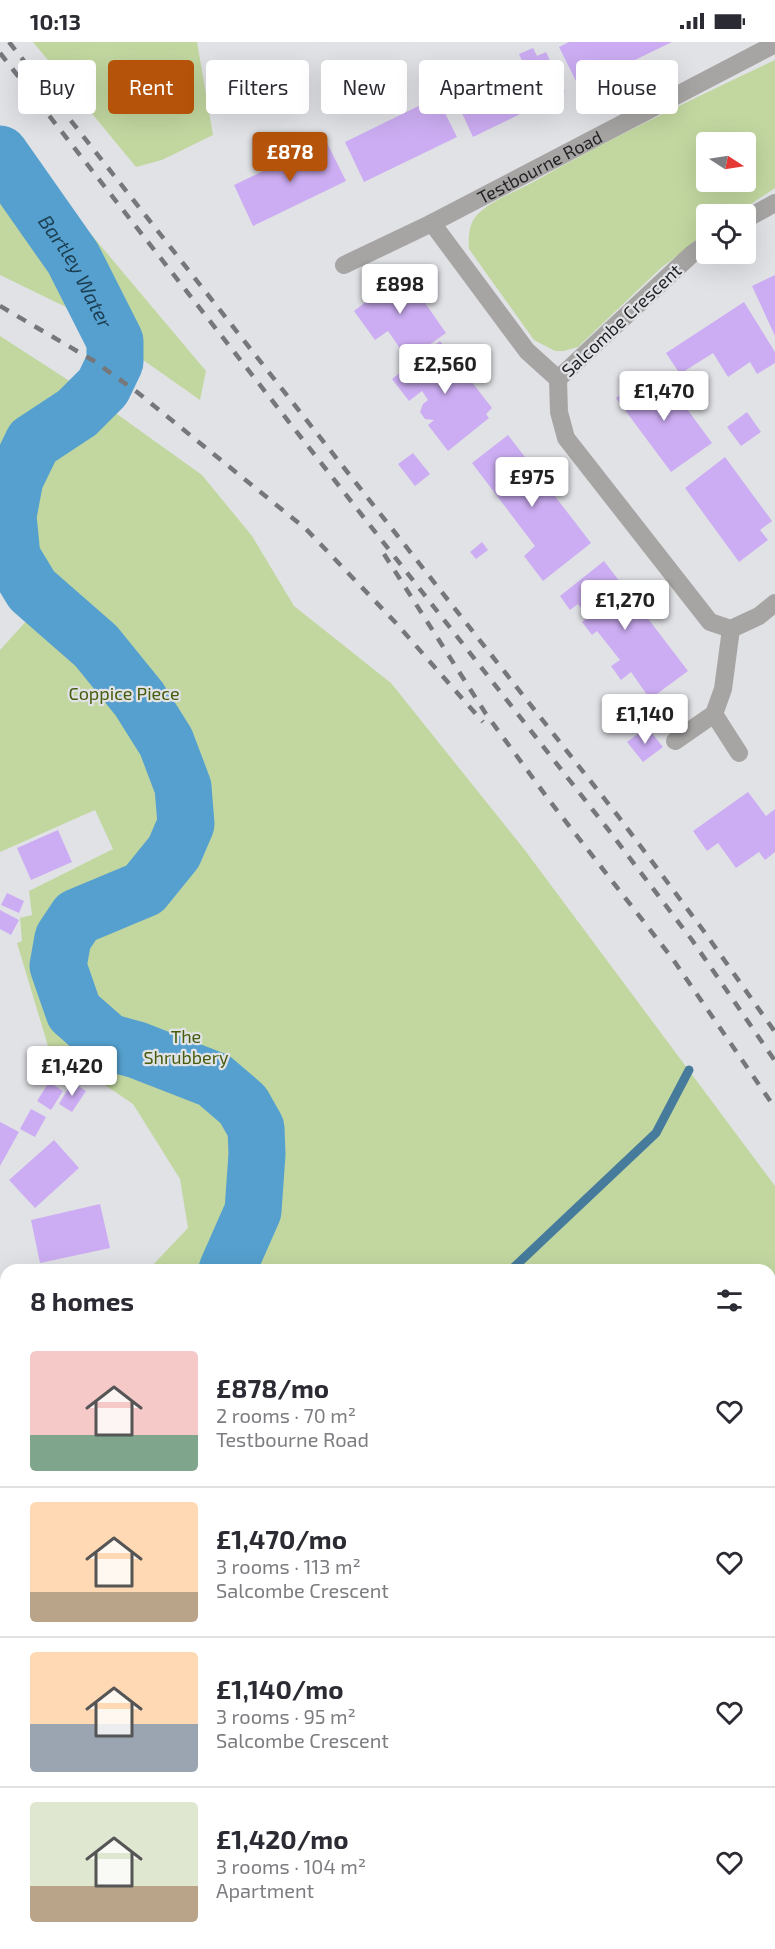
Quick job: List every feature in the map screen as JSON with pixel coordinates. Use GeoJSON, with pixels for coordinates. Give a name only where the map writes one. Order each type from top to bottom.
{"type":"FeatureCollection","features":[{"type":"Feature","properties":{"kind":"street","name":"Testbourne Road"},"geometry":{"type":"LineString","coordinates":[[344,264],[432,223],[775,44]]}},
{"type":"Feature","properties":{"kind":"street"},"geometry":{"type":"LineString","coordinates":[[756,213],[775,203]]}},
{"type":"Feature","properties":{"kind":"street"},"geometry":{"type":"LineString","coordinates":[[432,223],[527,351],[558,379]]}},
{"type":"Feature","properties":{"kind":"street","name":"Salcombe Crescent"},"geometry":{"type":"LineString","coordinates":[[696,251],[558,379],[559,412],[566,438],[710,622],[731,629]]}},
{"type":"Feature","properties":{"kind":"street"},"geometry":{"type":"LineString","coordinates":[[675,741],[714,714],[723,689],[731,629],[759,616],[775,603]]}},
{"type":"Feature","properties":{"kind":"street"},"geometry":{"type":"LineString","coordinates":[[714,714],[739,753]]}},
{"type":"Feature","properties":{"kind":"green space"},"geometry":{"type":"Polygon","coordinates":[[[33,42],[197,42],[206,94],[206,114],[209,114],[213,135],[162,160],[136,167],[92,114],[96,114],[96,60],[48,60],[33,42]]]}},
{"type":"Feature","properties":{"kind":"green space"},"geometry":{"type":"Polygon","coordinates":[[[775,60],[775,188],[751,204],[696,204],[696,242],[662,267],[578,347],[555,351],[534,340],[469,249],[470,231],[474,218],[498,200],[625,133],[663,114],[678,114],[678,106],[775,60]]]}},
{"type":"Feature","properties":{"kind":"green space"},"geometry":{"type":"Polygon","coordinates":[[[0,126],[206,371],[200,400],[72,310],[0,275],[0,126]]]}},
{"type":"Feature","properties":{"kind":"green space"},"geometry":{"type":"Polygon","coordinates":[[[0,336],[82,389],[202,475],[252,536],[294,606],[391,683],[524,849],[775,1186],[775,1264],[154,1264],[188,1228],[180,1179],[133,1104],[48,1046],[17,943],[22,941],[20,918],[32,915],[29,891],[113,849],[95,810],[0,852],[0,650],[29,618],[0,570],[0,336]]]}},
{"type":"Feature","properties":{"kind":"building"},"geometry":{"type":"Polygon","coordinates":[[[569,42],[672,42],[635,60],[576,60],[576,81],[559,47],[569,42]]]}},
{"type":"Feature","properties":{"kind":"building"},"geometry":{"type":"Polygon","coordinates":[[[533,48],[537,56],[546,52],[550,60],[522,60],[519,54],[533,48]]]}},
{"type":"Feature","properties":{"kind":"building"},"geometry":{"type":"Polygon","coordinates":[[[419,106],[419,114],[446,114],[457,137],[364,182],[345,142],[402,114],[407,114],[407,112],[419,106]]]}},
{"type":"Feature","properties":{"kind":"building"},"geometry":{"type":"Polygon","coordinates":[[[462,114],[520,114],[473,137],[462,114]]]}},
{"type":"Feature","properties":{"kind":"building"},"geometry":{"type":"Polygon","coordinates":[[[326,141],[346,181],[253,226],[234,185],[326,141]]]}},
{"type":"Feature","properties":{"kind":"building"},"geometry":{"type":"Polygon","coordinates":[[[400,267],[446,333],[408,360],[388,331],[375,340],[354,311],[367,301],[362,295],[400,267]]]}},
{"type":"Feature","properties":{"kind":"building"},"geometry":{"type":"Polygon","coordinates":[[[775,275],[775,336],[752,286],[775,275]]]}},
{"type":"Feature","properties":{"kind":"building"},"geometry":{"type":"Polygon","coordinates":[[[744,302],[775,352],[775,363],[757,374],[750,362],[728,377],[713,353],[680,374],[666,353],[744,302]]]}},
{"type":"Feature","properties":{"kind":"building"},"geometry":{"type":"Polygon","coordinates":[[[440,341],[492,408],[486,414],[489,418],[448,451],[428,425],[434,420],[425,419],[420,412],[423,404],[428,400],[422,391],[409,401],[392,379],[440,341]]]}},
{"type":"Feature","properties":{"kind":"building"},"geometry":{"type":"Polygon","coordinates":[[[645,376],[653,387],[665,379],[712,443],[671,472],[616,398],[645,376]]]}},
{"type":"Feature","properties":{"kind":"building"},"geometry":{"type":"Polygon","coordinates":[[[747,412],[761,432],[741,446],[727,427],[747,412]]]}},
{"type":"Feature","properties":{"kind":"building"},"geometry":{"type":"Polygon","coordinates":[[[508,435],[591,543],[543,581],[524,556],[535,546],[472,463],[508,435]]]}},
{"type":"Feature","properties":{"kind":"building"},"geometry":{"type":"Polygon","coordinates":[[[413,453],[430,474],[415,486],[398,464],[413,453]]]}},
{"type":"Feature","properties":{"kind":"building"},"geometry":{"type":"Polygon","coordinates":[[[725,457],[772,521],[760,530],[768,540],[739,562],[685,488],[725,457]]]}},
{"type":"Feature","properties":{"kind":"building"},"geometry":{"type":"Polygon","coordinates":[[[482,542],[488,550],[476,559],[470,552],[482,542]]]}},
{"type":"Feature","properties":{"kind":"building"},"geometry":{"type":"Polygon","coordinates":[[[604,561],[688,671],[650,699],[631,672],[621,680],[611,666],[620,660],[597,631],[592,635],[582,622],[588,617],[578,604],[570,610],[560,596],[604,561]]]}},
{"type":"Feature","properties":{"kind":"building"},"geometry":{"type":"Polygon","coordinates":[[[647,727],[663,747],[643,762],[627,742],[647,727]]]}},
{"type":"Feature","properties":{"kind":"building"},"geometry":{"type":"Polygon","coordinates":[[[748,792],[766,816],[775,809],[775,852],[765,860],[759,852],[736,868],[718,843],[707,851],[693,831],[748,792]]]}},
{"type":"Feature","properties":{"kind":"building"},"geometry":{"type":"Polygon","coordinates":[[[58,830],[72,862],[31,880],[17,848],[58,830]]]}},
{"type":"Feature","properties":{"kind":"building"},"geometry":{"type":"Polygon","coordinates":[[[7,893],[24,901],[19,913],[1,905],[7,893]]]}},
{"type":"Feature","properties":{"kind":"building"},"geometry":{"type":"Polygon","coordinates":[[[0,910],[19,920],[11,935],[0,929],[0,910]]]}},
{"type":"Feature","properties":{"kind":"building"},"geometry":{"type":"Polygon","coordinates":[[[49,1082],[63,1091],[51,1110],[37,1101],[49,1082]]]}},
{"type":"Feature","properties":{"kind":"building"},"geometry":{"type":"Polygon","coordinates":[[[72,1082],[86,1091],[72,1112],[59,1104],[72,1082]]]}},
{"type":"Feature","properties":{"kind":"building"},"geometry":{"type":"Polygon","coordinates":[[[31,1109],[46,1117],[35,1137],[20,1129],[31,1109]]]}},
{"type":"Feature","properties":{"kind":"building"},"geometry":{"type":"Polygon","coordinates":[[[0,1122],[19,1132],[0,1166],[0,1122]]]}},
{"type":"Feature","properties":{"kind":"building"},"geometry":{"type":"Polygon","coordinates":[[[54,1140],[79,1168],[35,1208],[9,1180],[54,1140]]]}},
{"type":"Feature","properties":{"kind":"building"},"geometry":{"type":"Polygon","coordinates":[[[100,1204],[110,1248],[40,1263],[31,1220],[100,1204]]]}},
{"type":"Feature","properties":{"kind":"waterway","name":"Bartley Water"},"geometry":{"type":"LineString","coordinates":[[0,154],[73,258],[115,341],[115,362],[103,387],[77,413],[33,442],[15,479],[8,516],[12,557],[32,590],[96,646],[139,699],[166,742],[183,787],[186,824],[174,852],[144,889],[77,917],[63,938],[58,966],[74,1012],[108,1042],[137,1050],[214,1080],[243,1105],[256,1128],[257,1154],[253,1211],[230,1264]]}},
{"type":"Feature","properties":{"kind":"waterway"},"geometry":{"type":"LineString","coordinates":[[0,181],[14,174]]}},
{"type":"Feature","properties":{"kind":"waterway"},"geometry":{"type":"LineString","coordinates":[[517,1264],[656,1133],[689,1070]]}},
{"type":"Feature","properties":{"kind":"railway"},"geometry":{"type":"LineString","coordinates":[[9,42],[618,816],[775,1032]]}},
{"type":"Feature","properties":{"kind":"railway"},"geometry":{"type":"LineString","coordinates":[[0,53],[607,828],[692,940],[775,1061]]}},
{"type":"Feature","properties":{"kind":"railway"},"geometry":{"type":"LineString","coordinates":[[0,306],[94,361],[137,392],[306,529],[395,622],[483,722]]}},
{"type":"Feature","properties":{"kind":"railway"},"geometry":{"type":"LineString","coordinates":[[384,554],[486,714],[549,800],[672,958],[775,1108]]}},
{"type":"Feature","properties":{"kind":"park label","name":"Coppice Piece"},"geometry":{"type":"Point","coordinates":[124,693]}},
{"type":"Feature","properties":{"kind":"park label","name":"The Shrubbery"},"geometry":{"type":"Point","coordinates":[186,1046]}}]}
